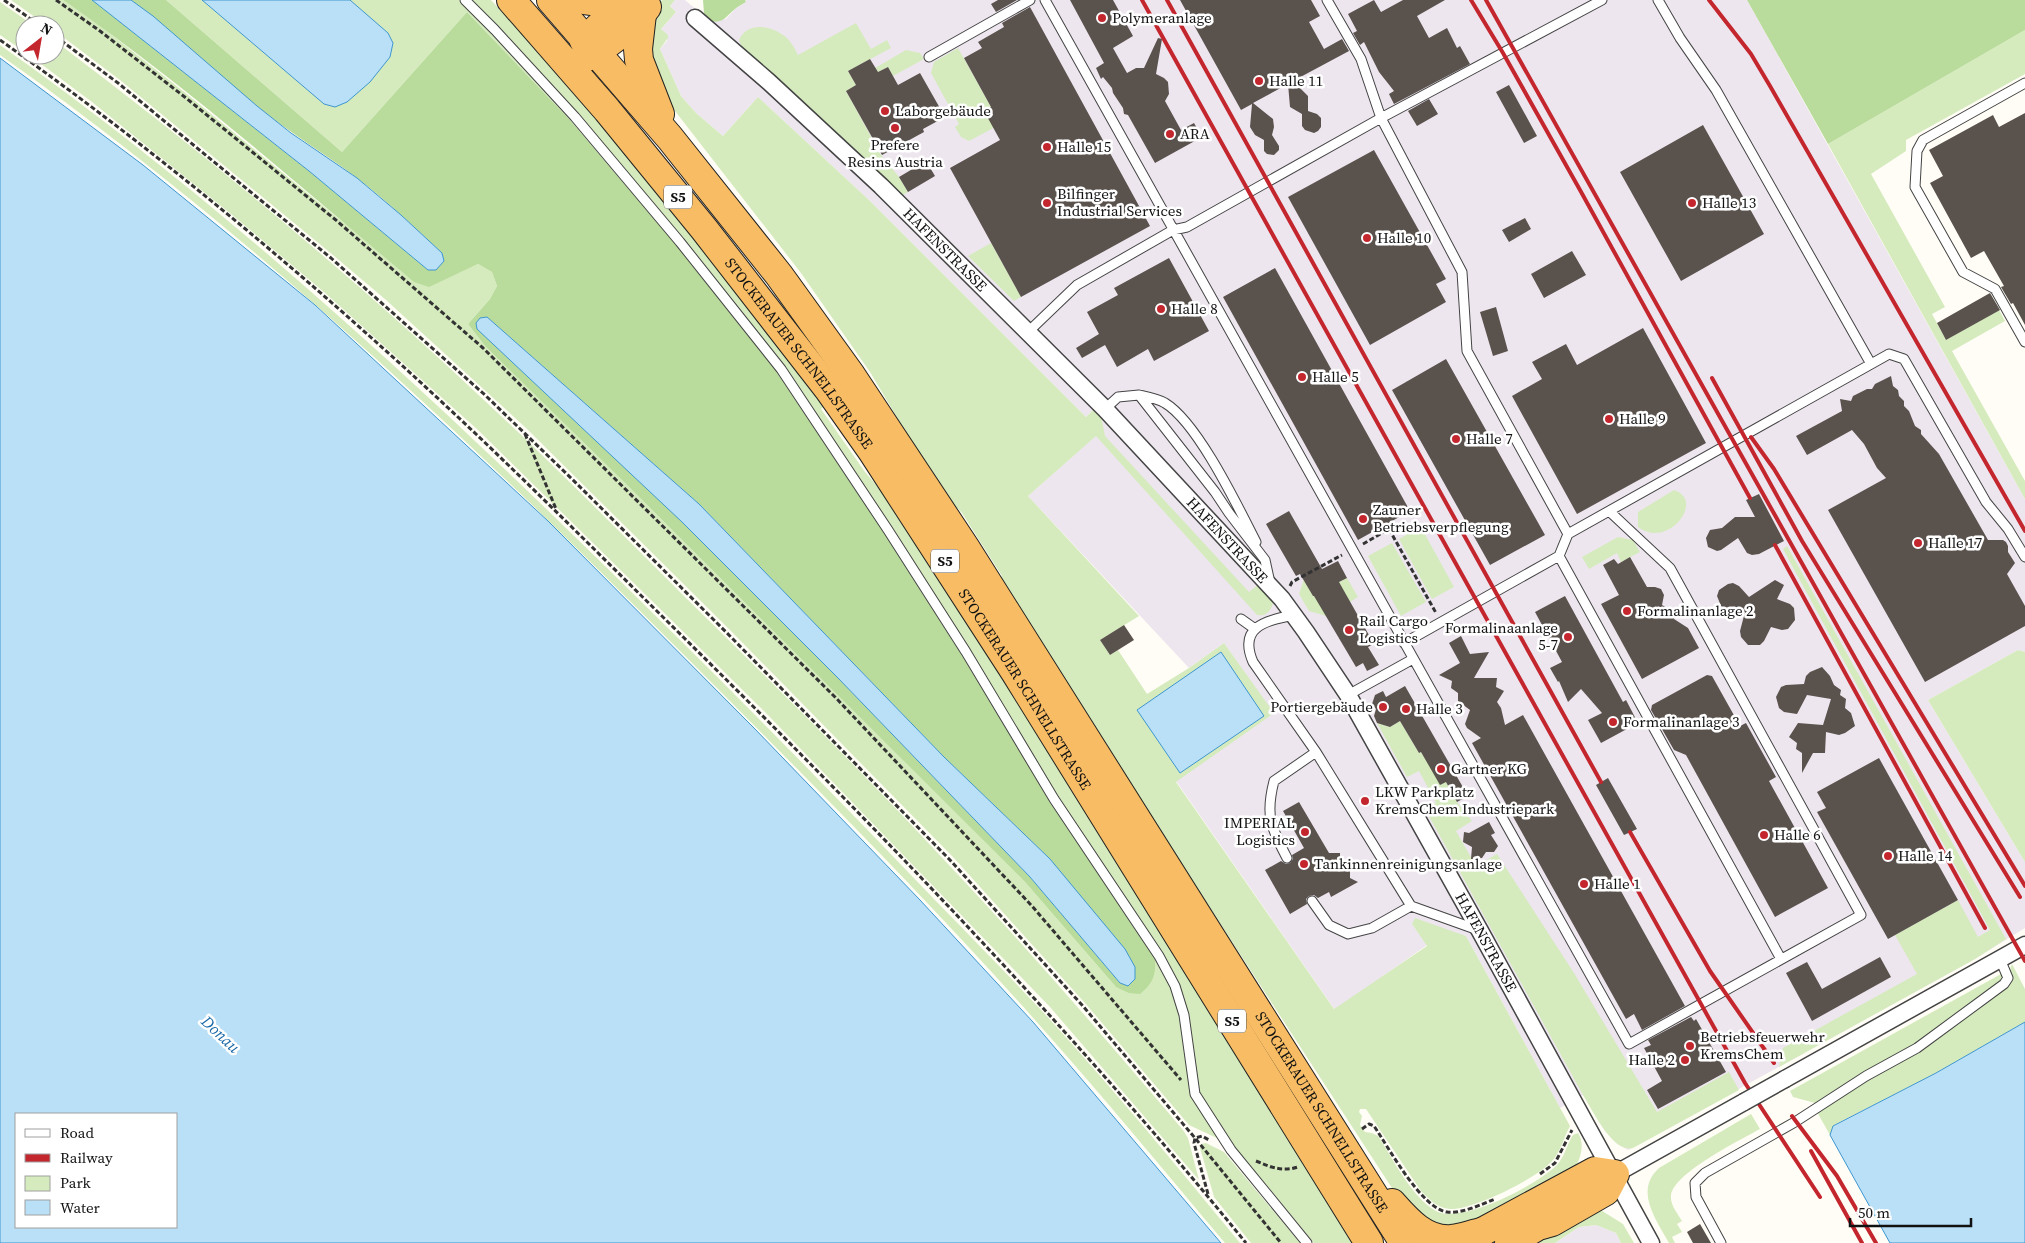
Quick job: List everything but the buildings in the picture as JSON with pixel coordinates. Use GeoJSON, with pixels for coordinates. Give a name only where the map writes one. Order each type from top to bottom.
{"type":"FeatureCollection","features":[{"type":"Feature","properties":{"kind":"highway","name":"STOCKERAUER SCHNELLSTRASSE"},"geometry":{"type":"LineString","coordinates":[[511,0],[568,65],[710,236],[829,390],[872,451],[1016,672],[1369,1243]]}},
{"type":"Feature","properties":{"kind":"highway","name":"STOCKERAUER SCHNELLSTRASSE"},"geometry":{"type":"LineString","coordinates":[[551,0],[670,138],[779,275],[851,375],[909,462],[1404,1243]]}},
{"type":"Feature","properties":{"kind":"highway"},"geometry":{"type":"LineString","coordinates":[[583,0],[597,2],[609,0]]}},
{"type":"Feature","properties":{"kind":"highway"},"geometry":{"type":"LineString","coordinates":[[568,65],[583,59],[591,45],[640,5]]}},
{"type":"Feature","properties":{"kind":"highway"},"geometry":{"type":"LineString","coordinates":[[640,5],[639,60],[670,138]]}},
{"type":"Feature","properties":{"kind":"highway"},"geometry":{"type":"LineString","coordinates":[[1346,1151],[1409,1223],[1421,1231],[1436,1237],[1450,1239],[1477,1238],[1595,1172],[1615,1174],[1606,1191],[1552,1222],[1538,1226],[1509,1243]]}},
{"type":"Feature","properties":{"kind":"highway"},"geometry":{"type":"LineString","coordinates":[[1525,1243],[1543,1232],[1552,1222]]}},
{"type":"Feature","properties":{"kind":"street","name":"HAFENSTRASSE"},"geometry":{"type":"LineString","coordinates":[[695,18],[769,82],[881,186],[1028,332],[1105,409],[1294,614],[1348,695],[1573,1102],[1615,1174],[1651,1243]]}},
{"type":"Feature","properties":{"kind":"street"},"geometry":{"type":"LineString","coordinates":[[1615,1174],[2025,945]]}},
{"type":"Feature","properties":{"kind":"lane"},"geometry":{"type":"LineString","coordinates":[[465,0],[575,118],[680,242],[786,377],[961,644],[1054,799],[1159,956],[1174,986],[1184,1015],[1195,1094],[1231,1150],[1307,1243]]}},
{"type":"Feature","properties":{"kind":"lane"},"geometry":{"type":"LineString","coordinates":[[929,57],[1030,0]]}},
{"type":"Feature","properties":{"kind":"lane"},"geometry":{"type":"LineString","coordinates":[[1045,0],[1629,1044],[1861,915],[1670,568],[1609,511]]}},
{"type":"Feature","properties":{"kind":"lane"},"geometry":{"type":"LineString","coordinates":[[1327,0],[1362,59],[1381,118],[1462,272],[1467,351],[1568,534]]}},
{"type":"Feature","properties":{"kind":"lane"},"geometry":{"type":"LineString","coordinates":[[1028,332],[1077,285],[1173,230],[1187,227],[1381,118],[1602,0]]}},
{"type":"Feature","properties":{"kind":"lane"},"geometry":{"type":"LineString","coordinates":[[1658,0],[1680,38],[1716,90],[1871,364]]}},
{"type":"Feature","properties":{"kind":"lane"},"geometry":{"type":"LineString","coordinates":[[2025,83],[1922,140],[1917,151],[1915,187],[1962,272],[1994,289],[2025,342]]}},
{"type":"Feature","properties":{"kind":"lane"},"geometry":{"type":"LineString","coordinates":[[1404,643],[1559,556],[1568,534],[1889,354],[1904,360],[1986,502],[2008,529],[2025,557]]}},
{"type":"Feature","properties":{"kind":"lane"},"geometry":{"type":"LineString","coordinates":[[1105,409],[1118,397],[1139,395],[1164,403],[1184,418],[1238,507],[1265,560],[1272,588]]}},
{"type":"Feature","properties":{"kind":"lane"},"geometry":{"type":"LineString","coordinates":[[1139,395],[1215,492],[1265,560]]}},
{"type":"Feature","properties":{"kind":"lane"},"geometry":{"type":"LineString","coordinates":[[1559,556],[1781,959]]}},
{"type":"Feature","properties":{"kind":"lane"},"geometry":{"type":"LineString","coordinates":[[1294,614],[1272,619],[1255,629],[1248,638],[1247,648],[1253,662],[1316,752],[1411,906],[1480,931]]}},
{"type":"Feature","properties":{"kind":"lane"},"geometry":{"type":"LineString","coordinates":[[1240,619],[1255,629]]}},
{"type":"Feature","properties":{"kind":"lane"},"geometry":{"type":"LineString","coordinates":[[1348,695],[1412,659]]}},
{"type":"Feature","properties":{"kind":"lane"},"geometry":{"type":"LineString","coordinates":[[1287,858],[1272,829],[1268,803],[1274,781],[1316,752]]}},
{"type":"Feature","properties":{"kind":"lane"},"geometry":{"type":"LineString","coordinates":[[1312,901],[1329,925],[1348,934],[1372,928],[1411,906]]}},
{"type":"Feature","properties":{"kind":"lane"},"geometry":{"type":"LineString","coordinates":[[1721,1243],[1696,1198],[1695,1183],[1705,1173],[1795,1122],[1866,1076],[1917,1048],[2004,984],[2008,978],[2000,959]]}},
{"type":"Feature","properties":{"kind":"path"},"geometry":{"type":"LineString","coordinates":[[4,0],[25,15]]}},
{"type":"Feature","properties":{"kind":"path"},"geometry":{"type":"LineString","coordinates":[[56,0],[100,31],[193,104],[337,221],[483,348],[836,698],[1032,906],[1118,1005],[1170,1069],[1195,1094]]}},
{"type":"Feature","properties":{"kind":"path"},"geometry":{"type":"LineString","coordinates":[[0,40],[96,111],[242,226],[398,363],[557,513],[763,716],[1047,1010],[1203,1190],[1246,1243]]}},
{"type":"Feature","properties":{"kind":"path"},"geometry":{"type":"LineString","coordinates":[[65,44],[125,89],[331,258],[523,432],[740,646],[943,853],[1082,1006],[1195,1138],[1281,1243]]}},
{"type":"Feature","properties":{"kind":"path"},"geometry":{"type":"LineString","coordinates":[[523,432],[557,513]]}},
{"type":"Feature","properties":{"kind":"path"},"geometry":{"type":"LineString","coordinates":[[1362,1129],[1369,1124],[1374,1126],[1419,1193],[1429,1203],[1439,1209],[1449,1212],[1462,1210],[1500,1196]]}},
{"type":"Feature","properties":{"kind":"path"},"geometry":{"type":"LineString","coordinates":[[1532,1179],[1555,1163],[1574,1128]]}},
{"type":"Feature","properties":{"kind":"shaded area"},"geometry":{"type":"Polygon","coordinates":[[[675,0],[685,0],[710,21],[726,19],[735,9],[746,2],[745,0],[1747,0],[2025,499],[2025,652],[2018,650],[1928,700],[2025,862],[2025,928],[1975,959],[1628,1150],[1616,1143],[1605,1131],[1583,1095],[1560,1108],[1466,936],[1412,924],[1427,945],[1335,1010],[1176,781],[1273,713],[1224,643],[1189,668],[1028,496],[1102,430],[1093,410],[1086,417],[869,200],[758,97],[723,136],[696,113],[681,96],[660,49],[667,41],[667,35],[661,29],[676,12],[670,6],[675,0]]]}},
{"type":"Feature","properties":{"kind":"shaded area"},"geometry":{"type":"Polygon","coordinates":[[[1596,1225],[1616,1233],[1621,1243],[1555,1243],[1579,1227],[1596,1225]]]}},
{"type":"Feature","properties":{"kind":"green space"},"geometry":{"type":"Polygon","coordinates":[[[11,0],[63,0],[103,28],[188,95],[339,219],[429,286],[478,264],[492,272],[497,286],[490,299],[468,324],[485,346],[1025,882],[1116,987],[1050,802],[961,654],[884,533],[776,371],[676,245],[570,120],[467,12],[342,152],[166,0],[491,0],[621,148],[704,250],[825,405],[821,409],[865,472],[891,502],[939,576],[1354,1243],[1314,1243],[1234,1146],[1189,1125],[1085,1003],[953,857],[729,629],[526,428],[386,300],[333,255],[120,80],[65,39],[65,15],[32,15],[11,0]]]}},
{"type":"Feature","properties":{"kind":"green space"},"geometry":{"type":"Polygon","coordinates":[[[63,0],[92,0],[309,171],[428,270],[436,270],[442,253],[390,205],[357,178],[282,126],[131,0],[166,0],[342,152],[467,12],[570,120],[676,245],[776,371],[884,533],[961,654],[1050,802],[1155,959],[1153,979],[1148,986],[1140,994],[1129,993],[1116,987],[1025,882],[485,346],[468,324],[490,299],[497,286],[492,272],[478,264],[429,287],[414,282],[198,101],[63,0]],[[487,317],[480,318],[838,678],[1030,877],[1120,983],[1050,859],[944,757],[699,504],[487,317]]]}},
{"type":"Feature","properties":{"kind":"green space"},"geometry":{"type":"Polygon","coordinates":[[[662,0],[675,0],[670,6],[676,12],[661,29],[668,35],[668,38],[660,49],[681,96],[696,113],[723,136],[758,97],[869,200],[1086,417],[1093,410],[1101,416],[1105,436],[1249,592],[1259,584],[1274,601],[1268,612],[1263,615],[1257,615],[1096,436],[1028,496],[1139,616],[1100,640],[1110,655],[1118,650],[1147,694],[1189,668],[1224,643],[1274,713],[1176,782],[1334,1009],[1427,946],[1412,924],[1415,918],[1466,936],[1570,1126],[1553,1160],[1534,1175],[1489,1199],[1460,1208],[1450,1209],[1437,1205],[1421,1191],[1366,1109],[1360,1109],[1359,1112],[1362,1116],[1360,1125],[1365,1132],[1378,1136],[1411,1188],[1427,1205],[1436,1211],[1448,1214],[1481,1208],[1534,1182],[1557,1165],[1573,1135],[1578,1133],[1581,1141],[1581,1150],[1575,1168],[1479,1225],[1448,1231],[1403,1205],[997,580],[1002,576],[962,513],[939,488],[870,372],[801,273],[661,93],[647,61],[656,8],[662,0]]]}},
{"type":"Feature","properties":{"kind":"green space"},"geometry":{"type":"Polygon","coordinates":[[[703,0],[745,0],[746,2],[724,19],[715,22],[710,21],[704,13],[703,0]]]}},
{"type":"Feature","properties":{"kind":"green space"},"geometry":{"type":"Polygon","coordinates":[[[1747,0],[2025,0],[2025,30],[1828,144],[1747,0]]]}},
{"type":"Feature","properties":{"kind":"green space"},"geometry":{"type":"Polygon","coordinates":[[[0,2],[19,15],[15,15],[15,45],[0,35],[0,2]]]}},
{"type":"Feature","properties":{"kind":"green space"},"geometry":{"type":"Polygon","coordinates":[[[856,23],[871,49],[887,40],[891,48],[848,71],[856,85],[846,91],[881,155],[899,177],[908,192],[903,195],[822,119],[742,48],[739,40],[743,34],[754,27],[768,28],[787,38],[798,55],[856,23]]]}},
{"type":"Feature","properties":{"kind":"green space"},"geometry":{"type":"Polygon","coordinates":[[[2025,30],[2025,74],[1906,140],[1906,151],[1871,174],[1945,307],[1932,314],[1946,340],[1999,310],[2005,321],[1952,351],[2025,481],[2025,499],[1828,144],[2025,30]]]}},
{"type":"Feature","properties":{"kind":"green space"},"geometry":{"type":"Polygon","coordinates":[[[0,45],[15,56],[15,65],[27,65],[178,180],[264,251],[348,325],[513,477],[772,732],[1043,1012],[1118,1097],[1240,1243],[1225,1243],[1059,1047],[947,924],[764,736],[513,486],[349,334],[264,261],[90,121],[0,55],[0,45]]]}},
{"type":"Feature","properties":{"kind":"green space"},"geometry":{"type":"Polygon","coordinates":[[[65,48],[111,83],[221,170],[328,260],[434,353],[535,448],[883,795],[1038,962],[1183,1130],[1188,1138],[1199,1180],[1050,1007],[766,713],[478,430],[324,292],[92,102],[42,65],[65,65],[65,48]]]}},
{"type":"Feature","properties":{"kind":"green space"},"geometry":{"type":"Polygon","coordinates":[[[958,48],[991,107],[984,111],[999,125],[969,141],[961,137],[955,127],[959,124],[931,73],[934,62],[958,48]]]}},
{"type":"Feature","properties":{"kind":"green space"},"geometry":{"type":"Polygon","coordinates":[[[906,50],[920,53],[924,59],[893,76],[888,67],[878,72],[875,68],[906,50]]]}},
{"type":"Feature","properties":{"kind":"green space"},"geometry":{"type":"Polygon","coordinates":[[[991,243],[1021,297],[1014,301],[968,256],[991,243]]]}},
{"type":"Feature","properties":{"kind":"green space"},"geometry":{"type":"Polygon","coordinates":[[[1674,490],[1683,495],[1686,503],[1685,512],[1679,521],[1671,528],[1661,532],[1649,532],[1638,527],[1638,512],[1674,490]]]}},
{"type":"Feature","properties":{"kind":"green space"},"geometry":{"type":"Polygon","coordinates":[[[1421,527],[1454,587],[1432,599],[1399,539],[1421,527]]]}},
{"type":"Feature","properties":{"kind":"green space"},"geometry":{"type":"Polygon","coordinates":[[[1618,537],[1633,540],[1640,552],[1621,562],[1617,553],[1589,569],[1582,557],[1618,537]]]}},
{"type":"Feature","properties":{"kind":"green space"},"geometry":{"type":"Polygon","coordinates":[[[1392,543],[1426,602],[1401,616],[1368,556],[1392,543]]]}},
{"type":"Feature","properties":{"kind":"green space"},"geometry":{"type":"Polygon","coordinates":[[[1787,546],[2006,939],[1975,959],[1779,1067],[1783,1048],[1917,974],[1895,935],[1958,900],[1978,937],[1990,930],[1783,549],[1787,546]]]}},
{"type":"Feature","properties":{"kind":"green space"},"geometry":{"type":"Polygon","coordinates":[[[1347,578],[1358,597],[1326,616],[1309,611],[1299,594],[1304,579],[1313,596],[1347,578]]]}},
{"type":"Feature","properties":{"kind":"green space"},"geometry":{"type":"Polygon","coordinates":[[[2018,650],[2025,652],[2025,862],[1928,700],[2018,650]]]}},
{"type":"Feature","properties":{"kind":"green space"},"geometry":{"type":"Polygon","coordinates":[[[1400,721],[1419,753],[1421,752],[1446,782],[1457,802],[1472,821],[1456,831],[1476,866],[1497,854],[1574,973],[1657,1112],[1729,1072],[1739,1090],[1633,1148],[1625,1148],[1611,1138],[1583,1095],[1425,809],[1436,803],[1419,771],[1407,777],[1377,723],[1390,727],[1400,721]]]}},
{"type":"Feature","properties":{"kind":"green space"},"geometry":{"type":"Polygon","coordinates":[[[2012,964],[2025,989],[2025,1022],[1936,1073],[1838,1123],[1833,1126],[1830,1135],[1817,1112],[1868,1080],[1920,1052],[2008,987],[2012,964]]]}},
{"type":"Feature","properties":{"kind":"green space"},"geometry":{"type":"Polygon","coordinates":[[[2001,974],[2003,976],[2000,981],[1915,1045],[1865,1072],[1815,1103],[1793,1097],[1790,1091],[2001,974]]]}},
{"type":"Feature","properties":{"kind":"green space"},"geometry":{"type":"Polygon","coordinates":[[[1751,1114],[1760,1129],[1708,1158],[1674,1187],[1671,1199],[1682,1221],[1677,1224],[1682,1232],[1672,1237],[1675,1243],[1669,1243],[1650,1205],[1648,1186],[1652,1177],[1659,1168],[1751,1114]]]}},
{"type":"Feature","properties":{"kind":"green space"},"geometry":{"type":"Polygon","coordinates":[[[1206,1143],[1224,1152],[1300,1243],[1251,1243],[1214,1197],[1200,1148],[1201,1144],[1206,1143]]]}},
{"type":"Feature","properties":{"kind":"green space"},"geometry":{"type":"Polygon","coordinates":[[[1599,1209],[1623,1224],[1634,1243],[1621,1243],[1616,1233],[1596,1225],[1579,1227],[1555,1243],[1533,1243],[1599,1209]]]}},
{"type":"Feature","properties":{"kind":"water"},"geometry":{"type":"Polygon","coordinates":[[[92,0],[131,0],[153,16],[257,106],[291,133],[357,178],[401,215],[442,253],[444,261],[436,270],[428,270],[309,171],[92,0]]]}},
{"type":"Feature","properties":{"kind":"water"},"geometry":{"type":"Polygon","coordinates":[[[202,0],[350,0],[388,33],[393,43],[390,57],[370,82],[347,102],[335,107],[324,104],[202,0]]]}},
{"type":"Feature","properties":{"kind":"water","name":"Donau"},"geometry":{"type":"Polygon","coordinates":[[[0,58],[143,165],[315,305],[548,521],[754,728],[920,900],[1033,1022],[1221,1243],[0,1243],[0,58]]]}},
{"type":"Feature","properties":{"kind":"water"},"geometry":{"type":"Polygon","coordinates":[[[487,317],[699,504],[944,757],[1050,859],[1125,949],[1135,967],[1135,979],[1128,986],[1120,983],[1030,877],[838,678],[682,522],[477,329],[476,323],[480,318],[487,317]]]}},
{"type":"Feature","properties":{"kind":"water"},"geometry":{"type":"Polygon","coordinates":[[[1221,652],[1264,716],[1180,773],[1137,710],[1221,652]]]}},
{"type":"Feature","properties":{"kind":"water"},"geometry":{"type":"Polygon","coordinates":[[[2025,1022],[2025,1243],[1890,1243],[1830,1135],[1833,1126],[1936,1073],[2025,1022]]]}},
{"type":"Feature","properties":{"kind":"railway"},"geometry":{"type":"LineString","coordinates":[[1142,0],[1745,1083],[1820,1197]]}},
{"type":"Feature","properties":{"kind":"railway"},"geometry":{"type":"LineString","coordinates":[[1167,0],[1601,782]]}},
{"type":"Feature","properties":{"kind":"railway"},"geometry":{"type":"LineString","coordinates":[[1471,0],[1580,190],[1750,498]]}},
{"type":"Feature","properties":{"kind":"railway"},"geometry":{"type":"LineString","coordinates":[[1486,0],[2025,961]]}},
{"type":"Feature","properties":{"kind":"railway"},"geometry":{"type":"LineString","coordinates":[[1709,0],[1751,54],[2025,531]]}},
{"type":"Feature","properties":{"kind":"railway"},"geometry":{"type":"LineString","coordinates":[[1712,378],[1802,541],[2020,897]]}},
{"type":"Feature","properties":{"kind":"railway"},"geometry":{"type":"LineString","coordinates":[[1751,437],[1774,469],[2025,886]]}},
{"type":"Feature","properties":{"kind":"railway"},"geometry":{"type":"LineString","coordinates":[[1775,545],[1985,928]]}},
{"type":"Feature","properties":{"kind":"railway"},"geometry":{"type":"LineString","coordinates":[[1630,832],[1710,971],[1774,1063]]}},
{"type":"Feature","properties":{"kind":"railway"},"geometry":{"type":"LineString","coordinates":[[1792,1116],[1837,1176],[1876,1243]]}},
{"type":"Feature","properties":{"kind":"railway"},"geometry":{"type":"LineString","coordinates":[[1811,1151],[1862,1243]]}},
{"type":"Feature","properties":{"kind":"place","name":"Polymeranlage"},"geometry":{"type":"Point","coordinates":[1102,18]}},
{"type":"Feature","properties":{"kind":"place","name":"Halle 11"},"geometry":{"type":"Point","coordinates":[1259,81]}},
{"type":"Feature","properties":{"kind":"place","name":"Laborgebäude"},"geometry":{"type":"Point","coordinates":[885,111]}},
{"type":"Feature","properties":{"kind":"place","name":"Prefere Resins Austria"},"geometry":{"type":"Point","coordinates":[895,128]}},
{"type":"Feature","properties":{"kind":"place","name":"ARA"},"geometry":{"type":"Point","coordinates":[1170,134]}},
{"type":"Feature","properties":{"kind":"place","name":"Halle 15"},"geometry":{"type":"Point","coordinates":[1047,147]}},
{"type":"Feature","properties":{"kind":"place","name":"Bilfinger Industrial Services"},"geometry":{"type":"Point","coordinates":[1047,203]}},
{"type":"Feature","properties":{"kind":"place","name":"Halle 13"},"geometry":{"type":"Point","coordinates":[1692,203]}},
{"type":"Feature","properties":{"kind":"place","name":"Halle 10"},"geometry":{"type":"Point","coordinates":[1367,238]}},
{"type":"Feature","properties":{"kind":"place","name":"Halle 8"},"geometry":{"type":"Point","coordinates":[1161,309]}},
{"type":"Feature","properties":{"kind":"place","name":"Halle 5"},"geometry":{"type":"Point","coordinates":[1302,377]}},
{"type":"Feature","properties":{"kind":"place","name":"Halle 9"},"geometry":{"type":"Point","coordinates":[1609,419]}},
{"type":"Feature","properties":{"kind":"place","name":"Halle 7"},"geometry":{"type":"Point","coordinates":[1456,439]}},
{"type":"Feature","properties":{"kind":"place","name":"Zauner Betriebsverpflegung"},"geometry":{"type":"Point","coordinates":[1363,519]}},
{"type":"Feature","properties":{"kind":"place","name":"Halle 17"},"geometry":{"type":"Point","coordinates":[1918,543]}},
{"type":"Feature","properties":{"kind":"place","name":"Formalinanlage 2"},"geometry":{"type":"Point","coordinates":[1627,611]}},
{"type":"Feature","properties":{"kind":"place","name":"Rail Cargo Logistics"},"geometry":{"type":"Point","coordinates":[1349,630]}},
{"type":"Feature","properties":{"kind":"place","name":"Formalinaanlage 5-7"},"geometry":{"type":"Point","coordinates":[1568,637]}},
{"type":"Feature","properties":{"kind":"place","name":"Portiergebäude"},"geometry":{"type":"Point","coordinates":[1383,707]}},
{"type":"Feature","properties":{"kind":"place","name":"Halle 3"},"geometry":{"type":"Point","coordinates":[1406,709]}},
{"type":"Feature","properties":{"kind":"place","name":"Formalinanlage 3"},"geometry":{"type":"Point","coordinates":[1613,722]}},
{"type":"Feature","properties":{"kind":"place","name":"Gartner KG"},"geometry":{"type":"Point","coordinates":[1441,769]}},
{"type":"Feature","properties":{"kind":"place","name":"LKW Parkplatz KremsChem Industriepark"},"geometry":{"type":"Point","coordinates":[1365,801]}},
{"type":"Feature","properties":{"kind":"place","name":"IMPERIAL Logistics"},"geometry":{"type":"Point","coordinates":[1305,832]}},
{"type":"Feature","properties":{"kind":"place","name":"Halle 6"},"geometry":{"type":"Point","coordinates":[1764,835]}},
{"type":"Feature","properties":{"kind":"place","name":"Halle 14"},"geometry":{"type":"Point","coordinates":[1888,856]}},
{"type":"Feature","properties":{"kind":"place","name":"Tankinnenreinigungsanlage"},"geometry":{"type":"Point","coordinates":[1304,864]}},
{"type":"Feature","properties":{"kind":"place","name":"Halle 1"},"geometry":{"type":"Point","coordinates":[1584,884]}},
{"type":"Feature","properties":{"kind":"place","name":"Betriebsfeuerwehr KremsChem"},"geometry":{"type":"Point","coordinates":[1690,1046]}},
{"type":"Feature","properties":{"kind":"place","name":"Halle 2"},"geometry":{"type":"Point","coordinates":[1685,1060]}}]}
